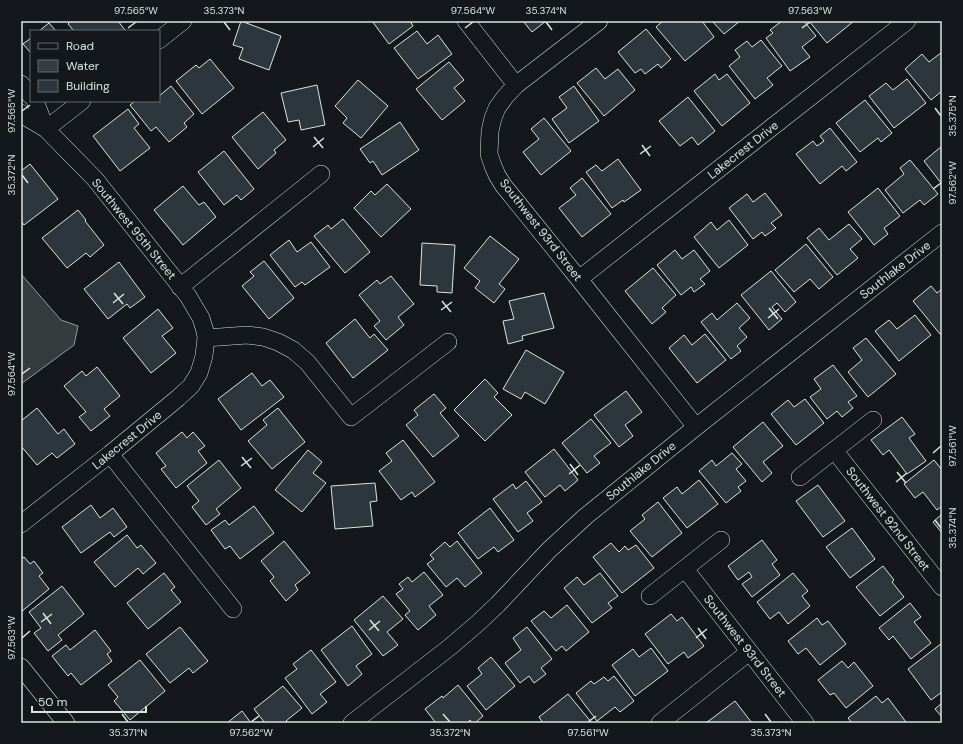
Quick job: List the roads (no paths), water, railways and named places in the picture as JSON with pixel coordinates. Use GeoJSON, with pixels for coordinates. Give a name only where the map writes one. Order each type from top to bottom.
{"type":"FeatureCollection","features":[{"type":"Feature","properties":{"kind":"street"},"geometry":{"type":"LineString","coordinates":[[160,39],[183,21]]}},
{"type":"Feature","properties":{"kind":"street"},"geometry":{"type":"LineString","coordinates":[[466,21],[516,85]]}},
{"type":"Feature","properties":{"kind":"street","name":"Southwest 93rd Street"},"geometry":{"type":"LineString","coordinates":[[599,21],[516,85],[505,97],[497,108],[493,118],[490,131],[489,154],[493,166],[503,185],[696,427]]}},
{"type":"Feature","properties":{"kind":"street","name":"Lakecrest Drive"},"geometry":{"type":"LineString","coordinates":[[579,279],[907,21]]}},
{"type":"Feature","properties":{"kind":"street"},"geometry":{"type":"LineString","coordinates":[[21,84],[30,95]]}},
{"type":"Feature","properties":{"kind":"street","name":"Southwest 95th Street"},"geometry":{"type":"LineString","coordinates":[[35,102],[46,129]]}},
{"type":"Feature","properties":{"kind":"street"},"geometry":{"type":"LineString","coordinates":[[46,129],[81,102]]}},
{"type":"Feature","properties":{"kind":"street","name":"Southwest 95th Street"},"geometry":{"type":"LineString","coordinates":[[21,113],[46,129],[95,180],[188,296],[201,318],[206,338]]}},
{"type":"Feature","properties":{"kind":"street"},"geometry":{"type":"LineString","coordinates":[[180,287],[321,174]]}},
{"type":"Feature","properties":{"kind":"street","name":"Southlake Drive"},"geometry":{"type":"LineString","coordinates":[[352,723],[450,647],[478,623],[549,550],[586,516],[696,427],[942,233]]}},
{"type":"Feature","properties":{"kind":"street"},"geometry":{"type":"LineString","coordinates":[[206,338],[247,335],[263,337],[278,342],[293,350],[307,362],[351,417],[448,342]]}},
{"type":"Feature","properties":{"kind":"street","name":"Lakecrest Drive"},"geometry":{"type":"LineString","coordinates":[[21,524],[110,454],[191,386],[199,373],[204,356],[206,338]]}},
{"type":"Feature","properties":{"kind":"street"},"geometry":{"type":"LineString","coordinates":[[800,477],[873,420]]}},
{"type":"Feature","properties":{"kind":"street","name":"Southwest 92nd Street"},"geometry":{"type":"LineString","coordinates":[[834,450],[942,587]]}},
{"type":"Feature","properties":{"kind":"street"},"geometry":{"type":"LineString","coordinates":[[110,454],[234,609]]}},
{"type":"Feature","properties":{"kind":"street"},"geometry":{"type":"LineString","coordinates":[[650,596],[721,540]]}},
{"type":"Feature","properties":{"kind":"street","name":"Southwest 93rd Street"},"geometry":{"type":"LineString","coordinates":[[685,569],[805,723]]}},
{"type":"Feature","properties":{"kind":"street"},"geometry":{"type":"LineString","coordinates":[[660,723],[749,652]]}},
{"type":"Feature","properties":{"kind":"street"},"geometry":{"type":"LineString","coordinates":[[21,667],[66,723]]}},
{"type":"Feature","properties":{"kind":"water"},"geometry":{"type":"Polygon","coordinates":[[[21,274],[61,320],[78,326],[74,345],[21,384],[21,274]]]}}]}
